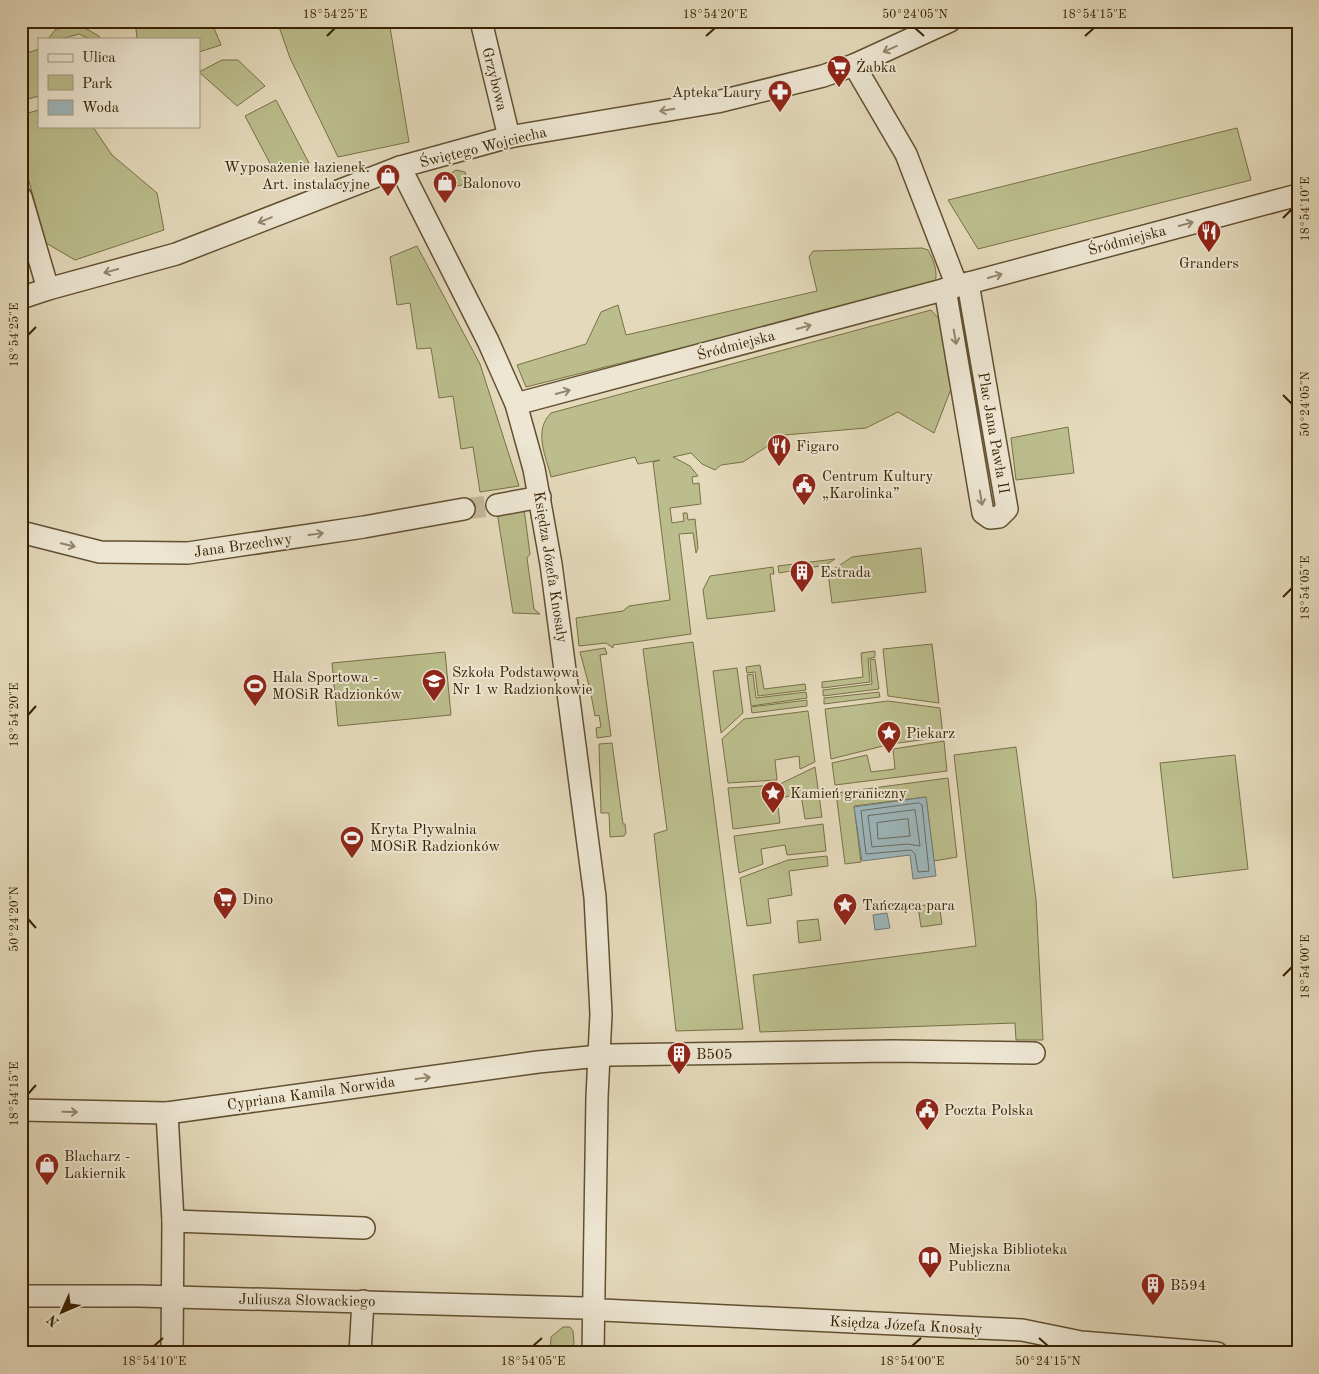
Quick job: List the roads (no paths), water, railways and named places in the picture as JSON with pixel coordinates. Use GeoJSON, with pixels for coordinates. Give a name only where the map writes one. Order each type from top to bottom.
{"type":"FeatureCollection","features":[{"type":"Feature","properties":{"kind":"street","name":"Grzybowa"},"geometry":{"type":"LineString","coordinates":[[481,21],[509,137]]}},
{"type":"Feature","properties":{"kind":"street","name":"Świętego Wojciecha"},"geometry":{"type":"LineString","coordinates":[[21,298],[176,254],[400,167],[509,137],[717,102],[823,76],[854,65],[914,29],[950,21]]}},
{"type":"Feature","properties":{"kind":"street"},"geometry":{"type":"LineString","coordinates":[[854,65],[906,154],[957,286]]}},
{"type":"Feature","properties":{"kind":"street","name":"Księdza Józefa Knosały"},"geometry":{"type":"LineString","coordinates":[[400,167],[484,333],[516,404],[540,497],[563,646],[595,897],[601,1014],[593,1353]]}},
{"type":"Feature","properties":{"kind":"street","name":"Śródmiejska"},"geometry":{"type":"LineString","coordinates":[[516,404],[1298,195]]}},
{"type":"Feature","properties":{"kind":"street"},"geometry":{"type":"LineString","coordinates":[[21,197],[48,289]]}},
{"type":"Feature","properties":{"kind":"street","name":"Plac Jana Pawła II"},"geometry":{"type":"LineString","coordinates":[[957,286],[1007,509],[999,516],[990,518],[984,513],[957,286]]}},
{"type":"Feature","properties":{"kind":"street"},"geometry":{"type":"LineString","coordinates":[[497,505],[540,497]]}},
{"type":"Feature","properties":{"kind":"street","name":"Jana Brzechwy"},"geometry":{"type":"LineString","coordinates":[[21,532],[100,552],[188,553],[364,527],[464,509]]}},
{"type":"Feature","properties":{"kind":"street"},"geometry":{"type":"LineString","coordinates":[[599,1056],[894,1051],[1034,1053]]}},
{"type":"Feature","properties":{"kind":"street","name":"Cypriana Kamila Norwida"},"geometry":{"type":"LineString","coordinates":[[21,1110],[167,1113],[543,1061],[599,1056]]}},
{"type":"Feature","properties":{"kind":"street"},"geometry":{"type":"LineString","coordinates":[[167,1113],[173,1221],[172,1353]]}},
{"type":"Feature","properties":{"kind":"street"},"geometry":{"type":"LineString","coordinates":[[173,1221],[364,1228]]}},
{"type":"Feature","properties":{"kind":"street","name":"Juliusza Słowackiego"},"geometry":{"type":"LineString","coordinates":[[21,1296],[363,1301],[593,1310]]}},
{"type":"Feature","properties":{"kind":"street"},"geometry":{"type":"LineString","coordinates":[[360,1353],[363,1301]]}},
{"type":"Feature","properties":{"kind":"street","name":"Księdza Józefa Knosały"},"geometry":{"type":"LineString","coordinates":[[593,1310],[1022,1330],[1060,1336],[1081,1342],[1217,1353]]}},
{"type":"Feature","properties":{"kind":"water"},"geometry":{"type":"Polygon","coordinates":[[[926,797],[936,876],[913,879],[910,855],[862,861],[854,807],[926,797]]]}},
{"type":"Feature","properties":{"kind":"water"},"geometry":{"type":"Polygon","coordinates":[[[887,913],[890,928],[875,930],[873,915],[887,913]]]}},
{"type":"Feature","properties":{"kind":"tunnel"},"geometry":{"type":"LineString","coordinates":[[464,509],[497,505]]}},
{"type":"Feature","properties":{"kind":"place","name":"Żabka"},"geometry":{"type":"Point","coordinates":[839,88]}},
{"type":"Feature","properties":{"kind":"place","name":"Apteka Laury"},"geometry":{"type":"Point","coordinates":[780,113]}},
{"type":"Feature","properties":{"kind":"place","name":"Wyposażenie łazienek. Art. instalacyjne"},"geometry":{"type":"Point","coordinates":[388,197]}},
{"type":"Feature","properties":{"kind":"place","name":"Balonovo"},"geometry":{"type":"Point","coordinates":[445,204]}},
{"type":"Feature","properties":{"kind":"place","name":"Granders"},"geometry":{"type":"Point","coordinates":[1209,253]}},
{"type":"Feature","properties":{"kind":"place","name":"Figaro"},"geometry":{"type":"Point","coordinates":[779,467]}},
{"type":"Feature","properties":{"kind":"place","name":"Centrum Kultury „Karolinka”"},"geometry":{"type":"Point","coordinates":[804,506]}},
{"type":"Feature","properties":{"kind":"place","name":"Estrada"},"geometry":{"type":"Point","coordinates":[802,593]}},
{"type":"Feature","properties":{"kind":"place","name":"Szkoła Podstawowa Nr 1 w Radzionkowie"},"geometry":{"type":"Point","coordinates":[434,702]}},
{"type":"Feature","properties":{"kind":"place","name":"Hala Sportowa - MOSiR Radzionków"},"geometry":{"type":"Point","coordinates":[255,707]}},
{"type":"Feature","properties":{"kind":"place","name":"Piekarz"},"geometry":{"type":"Point","coordinates":[889,754]}},
{"type":"Feature","properties":{"kind":"place","name":"Kamień graniczny"},"geometry":{"type":"Point","coordinates":[773,814]}},
{"type":"Feature","properties":{"kind":"place","name":"Kryta Pływalnia MOSiR Radzionków"},"geometry":{"type":"Point","coordinates":[352,859]}},
{"type":"Feature","properties":{"kind":"place","name":"Dino"},"geometry":{"type":"Point","coordinates":[225,920]}},
{"type":"Feature","properties":{"kind":"place","name":"Tańcząca para"},"geometry":{"type":"Point","coordinates":[845,926]}},
{"type":"Feature","properties":{"kind":"place","name":"B505"},"geometry":{"type":"Point","coordinates":[679,1075]}},
{"type":"Feature","properties":{"kind":"place","name":"Poczta Polska"},"geometry":{"type":"Point","coordinates":[927,1131]}},
{"type":"Feature","properties":{"kind":"place","name":"Blacharz - Lakiernik"},"geometry":{"type":"Point","coordinates":[47,1186]}},
{"type":"Feature","properties":{"kind":"place","name":"Miejska Biblioteka Publiczna"},"geometry":{"type":"Point","coordinates":[930,1279]}},
{"type":"Feature","properties":{"kind":"place","name":"B594"},"geometry":{"type":"Point","coordinates":[1153,1306]}}]}
